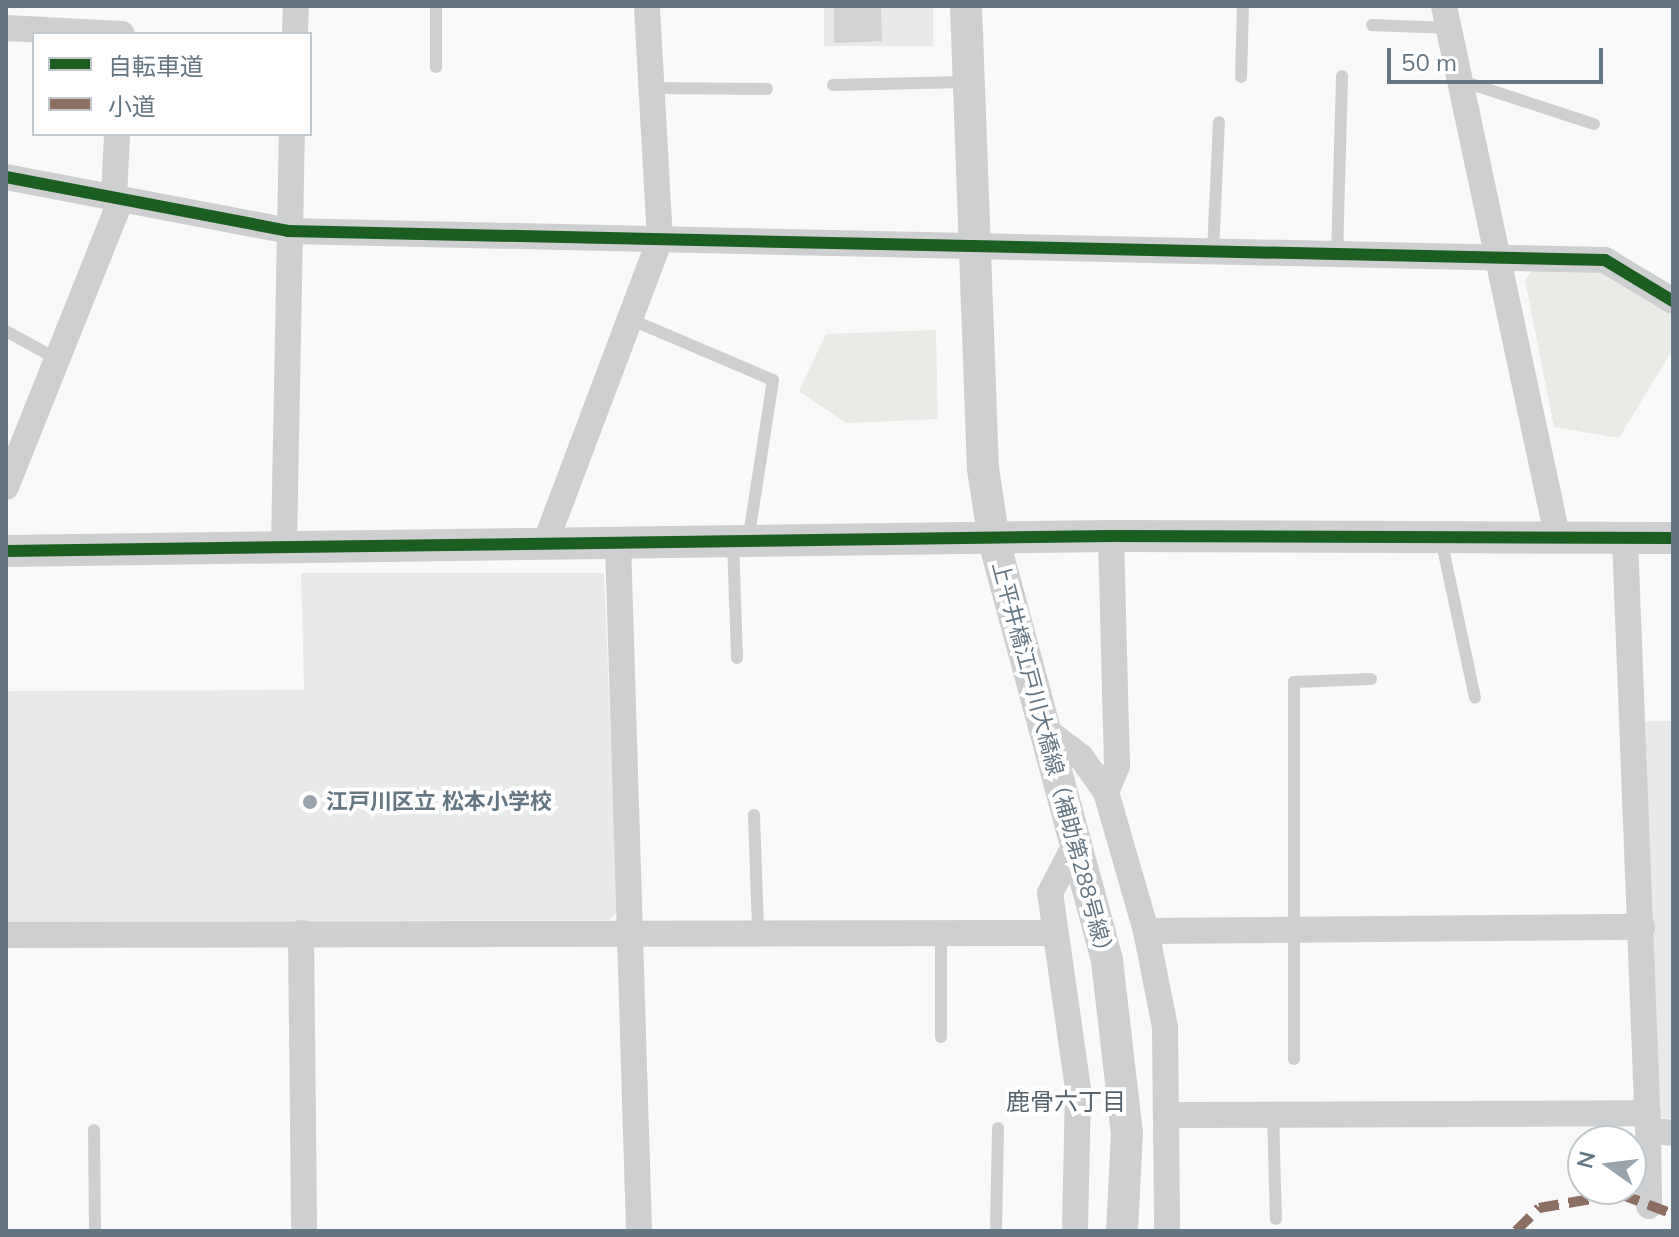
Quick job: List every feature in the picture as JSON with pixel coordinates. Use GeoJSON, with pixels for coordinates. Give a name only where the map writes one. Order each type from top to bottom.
{"type":"FeatureCollection","features":[{"type":"Feature","properties":{"kind":"street"},"geometry":{"type":"LineString","coordinates":[[295,32],[296,6]]}},
{"type":"Feature","properties":{"kind":"street"},"geometry":{"type":"LineString","coordinates":[[546,541],[660,240],[647,6]]}},
{"type":"Feature","properties":{"kind":"street","name":"上平井橋江戸川大橋線（補助第288号線）"},"geometry":{"type":"LineString","coordinates":[[966,6],[983,469],[994,541],[1076,843],[1119,1045],[1127,1133],[1122,1229]]}},
{"type":"Feature","properties":{"kind":"street"},"geometry":{"type":"LineString","coordinates":[[1446,17],[1558,540]]}},
{"type":"Feature","properties":{"kind":"street"},"geometry":{"type":"LineString","coordinates":[[6,28],[83,32]]}},
{"type":"Feature","properties":{"kind":"street"},"geometry":{"type":"LineString","coordinates":[[6,487],[118,198],[117,136]]}},
{"type":"Feature","properties":{"kind":"street"},"geometry":{"type":"LineString","coordinates":[[284,544],[292,136]]}},
{"type":"Feature","properties":{"kind":"street"},"geometry":{"type":"LineString","coordinates":[[6,177],[288,231],[1337,256],[1498,255],[1605,260],[1673,301]]}},
{"type":"Feature","properties":{"kind":"street"},"geometry":{"type":"LineString","coordinates":[[6,551],[546,541],[994,541],[1111,536],[1558,540],[1673,538]]}},
{"type":"Feature","properties":{"kind":"street"},"geometry":{"type":"LineString","coordinates":[[1106,792],[1117,766],[1111,536]]}},
{"type":"Feature","properties":{"kind":"street"},"geometry":{"type":"LineString","coordinates":[[1625,540],[1642,927],[1656,1125],[1649,1206]]}},
{"type":"Feature","properties":{"kind":"street"},"geometry":{"type":"LineString","coordinates":[[618,543],[639,1231]]}},
{"type":"Feature","properties":{"kind":"street"},"geometry":{"type":"LineString","coordinates":[[1046,730],[1081,757],[1106,792],[1146,931],[1165,1027],[1171,1115],[1167,1231]]}},
{"type":"Feature","properties":{"kind":"street"},"geometry":{"type":"LineString","coordinates":[[1075,1231],[1078,1089],[1053,933],[1050,893],[1076,843]]}},
{"type":"Feature","properties":{"kind":"street"},"geometry":{"type":"LineString","coordinates":[[1146,931],[1642,927]]}},
{"type":"Feature","properties":{"kind":"street"},"geometry":{"type":"LineString","coordinates":[[301,933],[304,1231]]}},
{"type":"Feature","properties":{"kind":"street"},"geometry":{"type":"LineString","coordinates":[[6,935],[1053,933]]}},
{"type":"Feature","properties":{"kind":"street"},"geometry":{"type":"LineString","coordinates":[[1171,1115],[1273,1114],[1656,1125]]}},
{"type":"Feature","properties":{"kind":"lane"},"geometry":{"type":"LineString","coordinates":[[436,6],[436,67]]}},
{"type":"Feature","properties":{"kind":"lane"},"geometry":{"type":"LineString","coordinates":[[1241,77],[1243,6]]}},
{"type":"Feature","properties":{"kind":"lane"},"geometry":{"type":"LineString","coordinates":[[1372,25],[1446,17]]}},
{"type":"Feature","properties":{"kind":"lane"},"geometry":{"type":"LineString","coordinates":[[1337,256],[1342,76]]}},
{"type":"Feature","properties":{"kind":"lane"},"geometry":{"type":"LineString","coordinates":[[1459,80],[1594,124]]}},
{"type":"Feature","properties":{"kind":"lane"},"geometry":{"type":"LineString","coordinates":[[833,85],[968,82]]}},
{"type":"Feature","properties":{"kind":"lane"},"geometry":{"type":"LineString","coordinates":[[650,88],[767,89]]}},
{"type":"Feature","properties":{"kind":"lane"},"geometry":{"type":"LineString","coordinates":[[1213,253],[1219,122]]}},
{"type":"Feature","properties":{"kind":"lane"},"geometry":{"type":"LineString","coordinates":[[632,320],[773,380],[740,542],[737,658]]}},
{"type":"Feature","properties":{"kind":"lane"},"geometry":{"type":"LineString","coordinates":[[6,331],[57,359]]}},
{"type":"Feature","properties":{"kind":"lane"},"geometry":{"type":"LineString","coordinates":[[1441,539],[1475,697]]}},
{"type":"Feature","properties":{"kind":"lane"},"geometry":{"type":"LineString","coordinates":[[1294,1059],[1294,682],[1371,679]]}},
{"type":"Feature","properties":{"kind":"lane"},"geometry":{"type":"LineString","coordinates":[[754,815],[758,932]]}},
{"type":"Feature","properties":{"kind":"lane"},"geometry":{"type":"LineString","coordinates":[[941,932],[941,1037]]}},
{"type":"Feature","properties":{"kind":"lane"},"geometry":{"type":"LineString","coordinates":[[1273,1114],[1276,1219]]}},
{"type":"Feature","properties":{"kind":"lane"},"geometry":{"type":"LineString","coordinates":[[996,1231],[998,1128]]}},
{"type":"Feature","properties":{"kind":"lane"},"geometry":{"type":"LineString","coordinates":[[94,1130],[95,1231]]}},
{"type":"Feature","properties":{"kind":"shaded area"},"geometry":{"type":"Polygon","coordinates":[[[824,6],[933,6],[933,46],[824,46],[824,6]]]}},
{"type":"Feature","properties":{"kind":"shaded area"},"geometry":{"type":"Polygon","coordinates":[[[1533,270],[1601,272],[1673,316],[1673,349],[1619,438],[1554,427],[1525,280],[1533,270]]]}},
{"type":"Feature","properties":{"kind":"shaded area"},"geometry":{"type":"Polygon","coordinates":[[[936,330],[938,419],[846,423],[799,391],[826,334],[936,330]]]}},
{"type":"Feature","properties":{"kind":"shaded area","name":"江戸川区立 松本小学校"},"geometry":{"type":"Polygon","coordinates":[[[301,573],[604,573],[618,912],[609,920],[6,922],[6,691],[304,690],[301,573]]]}},
{"type":"Feature","properties":{"kind":"shaded area"},"geometry":{"type":"Polygon","coordinates":[[[1645,721],[1673,721],[1673,1122],[1659,1116],[1645,721]]]}},
{"type":"Feature","properties":{"kind":"building"},"geometry":{"type":"Polygon","coordinates":[[[834,6],[881,6],[882,41],[834,43],[834,6]]]}},
{"type":"Feature","properties":{"kind":"marked path"},"geometry":{"type":"LineString","coordinates":[[1516,1231],[1539,1208],[1620,1194],[1673,1214]]}},
{"type":"Feature","properties":{"kind":"cycle path"},"geometry":{"type":"LineString","coordinates":[[6,177],[288,231],[1605,260],[1673,301]]}},
{"type":"Feature","properties":{"kind":"cycle path"},"geometry":{"type":"LineString","coordinates":[[6,551],[1111,536],[1673,538]]}},
{"type":"Feature","properties":{"kind":"place","name":"江戸川区立 松本小学校"},"geometry":{"type":"Point","coordinates":[310,802]}},
{"type":"Feature","properties":{"kind":"district","name":"鹿骨六丁目"},"geometry":{"type":"Point","coordinates":[1066,1102]}}]}
